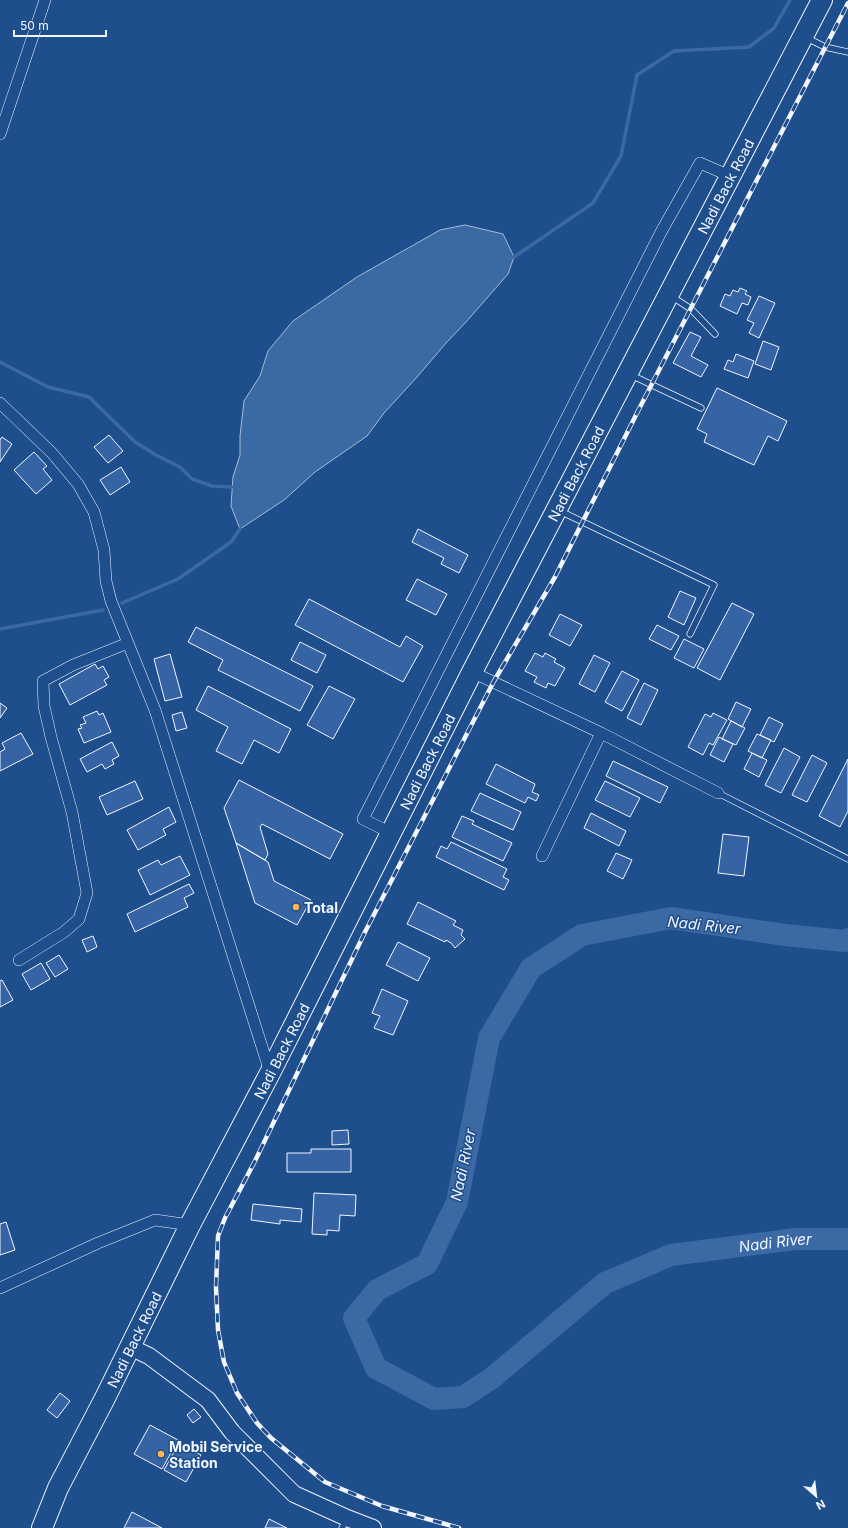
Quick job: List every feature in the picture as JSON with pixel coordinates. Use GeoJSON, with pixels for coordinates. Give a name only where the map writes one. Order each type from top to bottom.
{"type":"FeatureCollection","features":[{"type":"Feature","properties":{"kind":"highway","name":"Nadi Back Road"},"geometry":{"type":"LineString","coordinates":[[42,1528],[58,1488],[190,1226],[270,1073],[472,672],[804,36],[818,1]]}},
{"type":"Feature","properties":{"kind":"main road"},"geometry":{"type":"LineString","coordinates":[[130,1347],[154,1360],[208,1400],[232,1432],[294,1494],[344,1523],[373,1528]]}},
{"type":"Feature","properties":{"kind":"street"},"geometry":{"type":"LineString","coordinates":[[0,134],[45,0]]}},
{"type":"Feature","properties":{"kind":"street"},"geometry":{"type":"LineString","coordinates":[[391,833],[363,819],[661,232],[700,163],[730,176]]}},
{"type":"Feature","properties":{"kind":"street"},"geometry":{"type":"LineString","coordinates":[[0,403],[52,453],[78,484],[94,512],[104,550],[106,581],[111,601],[155,710],[270,1073]]}},
{"type":"Feature","properties":{"kind":"street"},"geometry":{"type":"LineString","coordinates":[[19,960],[64,932],[80,919],[87,893],[72,812],[44,706],[43,681],[72,665],[128,643]]}},
{"type":"Feature","properties":{"kind":"street"},"geometry":{"type":"LineString","coordinates":[[472,672],[601,733],[718,794]]}},
{"type":"Feature","properties":{"kind":"street"},"geometry":{"type":"LineString","coordinates":[[542,856],[601,733]]}},
{"type":"Feature","properties":{"kind":"street"},"geometry":{"type":"LineString","coordinates":[[0,1288],[98,1243],[155,1220],[190,1226]]}},
{"type":"Feature","properties":{"kind":"lane"},"geometry":{"type":"LineString","coordinates":[[804,36],[825,48],[848,52]]}},
{"type":"Feature","properties":{"kind":"lane"},"geometry":{"type":"LineString","coordinates":[[668,295],[691,309],[715,334]]}},
{"type":"Feature","properties":{"kind":"lane"},"geometry":{"type":"LineString","coordinates":[[628,374],[701,408]]}},
{"type":"Feature","properties":{"kind":"lane"},"geometry":{"type":"LineString","coordinates":[[557,510],[714,585],[690,634]]}},
{"type":"Feature","properties":{"kind":"lane"},"geometry":{"type":"LineString","coordinates":[[718,794],[848,859]]}},
{"type":"Feature","properties":{"kind":"water"},"geometry":{"type":"Polygon","coordinates":[[[465,225],[503,234],[514,257],[508,274],[384,413],[367,436],[315,472],[284,500],[240,529],[231,506],[233,477],[240,455],[240,436],[244,401],[260,376],[268,351],[293,321],[357,277],[440,230],[465,225]]]}},
{"type":"Feature","properties":{"kind":"building"},"geometry":{"type":"Polygon","coordinates":[[[740,288],[747,291],[745,294],[751,297],[748,305],[742,303],[737,314],[720,306],[725,294],[730,296],[733,290],[738,292],[740,288]]]}},
{"type":"Feature","properties":{"kind":"building"},"geometry":{"type":"Polygon","coordinates":[[[759,296],[775,303],[759,338],[749,333],[754,323],[747,320],[759,296]]]}},
{"type":"Feature","properties":{"kind":"building"},"geometry":{"type":"Polygon","coordinates":[[[690,332],[701,337],[691,356],[708,365],[701,377],[673,363],[690,332]]]}},
{"type":"Feature","properties":{"kind":"building"},"geometry":{"type":"Polygon","coordinates":[[[763,341],[779,347],[771,370],[755,364],[763,341]]]}},
{"type":"Feature","properties":{"kind":"building"},"geometry":{"type":"Polygon","coordinates":[[[736,354],[754,361],[748,378],[724,369],[728,360],[733,362],[736,354]]]}},
{"type":"Feature","properties":{"kind":"building"},"geometry":{"type":"Polygon","coordinates":[[[717,388],[787,421],[778,441],[768,436],[754,465],[704,442],[707,434],[697,429],[717,388]]]}},
{"type":"Feature","properties":{"kind":"building"},"geometry":{"type":"Polygon","coordinates":[[[109,435],[123,451],[108,463],[94,447],[109,435]]]}},
{"type":"Feature","properties":{"kind":"building"},"geometry":{"type":"Polygon","coordinates":[[[2,437],[12,444],[0,462],[0,440],[2,437]]]}},
{"type":"Feature","properties":{"kind":"building"},"geometry":{"type":"Polygon","coordinates":[[[34,452],[47,466],[43,469],[52,480],[36,494],[14,470],[34,452]]]}},
{"type":"Feature","properties":{"kind":"building"},"geometry":{"type":"Polygon","coordinates":[[[121,467],[130,482],[110,495],[100,480],[121,467]]]}},
{"type":"Feature","properties":{"kind":"building"},"geometry":{"type":"Polygon","coordinates":[[[418,529],[468,555],[459,573],[441,564],[444,558],[412,542],[418,529]]]}},
{"type":"Feature","properties":{"kind":"building"},"geometry":{"type":"Polygon","coordinates":[[[417,579],[447,594],[436,615],[406,600],[417,579]]]}},
{"type":"Feature","properties":{"kind":"building"},"geometry":{"type":"Polygon","coordinates":[[[680,591],[696,598],[684,625],[668,617],[680,591]]]}},
{"type":"Feature","properties":{"kind":"building"},"geometry":{"type":"Polygon","coordinates":[[[309,599],[400,647],[406,636],[423,646],[403,682],[295,625],[309,599]]]}},
{"type":"Feature","properties":{"kind":"building"},"geometry":{"type":"Polygon","coordinates":[[[732,603],[754,614],[720,680],[697,668],[732,603]]]}},
{"type":"Feature","properties":{"kind":"building"},"geometry":{"type":"Polygon","coordinates":[[[560,614],[582,625],[570,646],[549,635],[560,614]]]}},
{"type":"Feature","properties":{"kind":"building"},"geometry":{"type":"Polygon","coordinates":[[[657,625],[679,636],[671,650],[649,639],[657,625]]]}},
{"type":"Feature","properties":{"kind":"building"},"geometry":{"type":"Polygon","coordinates":[[[196,627],[313,686],[300,711],[218,670],[223,660],[188,642],[196,627]]]}},
{"type":"Feature","properties":{"kind":"building"},"geometry":{"type":"Polygon","coordinates":[[[684,639],[704,649],[694,668],[674,658],[684,639]]]}},
{"type":"Feature","properties":{"kind":"building"},"geometry":{"type":"Polygon","coordinates":[[[300,642],[326,655],[317,673],[291,660],[300,642]]]}},
{"type":"Feature","properties":{"kind":"building"},"geometry":{"type":"Polygon","coordinates":[[[535,653],[543,657],[545,653],[556,659],[554,662],[565,668],[555,686],[548,683],[546,688],[534,682],[537,677],[525,671],[535,653]]]}},
{"type":"Feature","properties":{"kind":"building"},"geometry":{"type":"Polygon","coordinates":[[[170,654],[182,697],[165,701],[154,659],[170,654]]]}},
{"type":"Feature","properties":{"kind":"building"},"geometry":{"type":"Polygon","coordinates":[[[594,655],[610,663],[595,692],[579,684],[594,655]]]}},
{"type":"Feature","properties":{"kind":"building"},"geometry":{"type":"Polygon","coordinates":[[[95,664],[98,669],[103,666],[109,677],[104,680],[107,685],[70,705],[59,684],[95,664]]]}},
{"type":"Feature","properties":{"kind":"building"},"geometry":{"type":"Polygon","coordinates":[[[622,671],[639,680],[622,711],[605,702],[622,671]]]}},
{"type":"Feature","properties":{"kind":"building"},"geometry":{"type":"Polygon","coordinates":[[[644,683],[658,690],[641,725],[627,718],[644,683]]]}},
{"type":"Feature","properties":{"kind":"building"},"geometry":{"type":"Polygon","coordinates":[[[208,686],[291,729],[279,753],[254,740],[242,764],[216,751],[228,727],[196,710],[208,686]]]}},
{"type":"Feature","properties":{"kind":"building"},"geometry":{"type":"Polygon","coordinates":[[[329,686],[355,699],[333,739],[307,725],[329,686]]]}},
{"type":"Feature","properties":{"kind":"building"},"geometry":{"type":"Polygon","coordinates":[[[736,702],[751,709],[742,727],[728,719],[736,702]]]}},
{"type":"Feature","properties":{"kind":"building"},"geometry":{"type":"Polygon","coordinates":[[[0,703],[7,708],[0,718],[0,703]]]}},
{"type":"Feature","properties":{"kind":"building"},"geometry":{"type":"Polygon","coordinates":[[[97,711],[99,715],[103,713],[111,732],[84,743],[78,729],[82,728],[80,725],[86,723],[83,717],[97,711]]]}},
{"type":"Feature","properties":{"kind":"building"},"geometry":{"type":"Polygon","coordinates":[[[182,712],[187,728],[176,731],[172,715],[182,712]]]}},
{"type":"Feature","properties":{"kind":"building"},"geometry":{"type":"Polygon","coordinates":[[[713,713],[727,720],[713,745],[709,743],[703,755],[688,747],[705,714],[711,717],[713,713]]]}},
{"type":"Feature","properties":{"kind":"building"},"geometry":{"type":"Polygon","coordinates":[[[769,717],[783,724],[774,742],[760,735],[769,717]]]}},
{"type":"Feature","properties":{"kind":"building"},"geometry":{"type":"Polygon","coordinates":[[[731,721],[745,728],[736,745],[722,739],[731,721]]]}},
{"type":"Feature","properties":{"kind":"building"},"geometry":{"type":"Polygon","coordinates":[[[21,733],[33,754],[0,771],[0,752],[5,749],[2,743],[21,733]]]}},
{"type":"Feature","properties":{"kind":"building"},"geometry":{"type":"Polygon","coordinates":[[[757,734],[771,740],[762,758],[748,751],[757,734]]]}},
{"type":"Feature","properties":{"kind":"building"},"geometry":{"type":"Polygon","coordinates":[[[719,737],[733,744],[724,762],[710,755],[719,737]]]}},
{"type":"Feature","properties":{"kind":"building"},"geometry":{"type":"Polygon","coordinates":[[[112,742],[119,756],[112,760],[114,764],[105,769],[102,764],[87,772],[80,759],[112,742]]]}},
{"type":"Feature","properties":{"kind":"building"},"geometry":{"type":"Polygon","coordinates":[[[784,748],[800,757],[781,793],[765,785],[784,748]]]}},
{"type":"Feature","properties":{"kind":"building"},"geometry":{"type":"Polygon","coordinates":[[[752,753],[767,760],[759,777],[744,769],[752,753]]]}},
{"type":"Feature","properties":{"kind":"building"},"geometry":{"type":"Polygon","coordinates":[[[812,755],[827,763],[807,802],[792,795],[812,755]]]}},
{"type":"Feature","properties":{"kind":"building"},"geometry":{"type":"Polygon","coordinates":[[[848,759],[848,811],[840,827],[819,816],[848,759]]]}},
{"type":"Feature","properties":{"kind":"building"},"geometry":{"type":"Polygon","coordinates":[[[613,761],[668,787],[660,803],[606,776],[613,761]]]}},
{"type":"Feature","properties":{"kind":"building"},"geometry":{"type":"Polygon","coordinates":[[[496,764],[535,784],[532,792],[539,795],[536,801],[528,797],[525,803],[486,784],[496,764]]]}},
{"type":"Feature","properties":{"kind":"building"},"geometry":{"type":"Polygon","coordinates":[[[239,780],[343,834],[330,859],[262,824],[260,827],[268,854],[265,860],[236,843],[224,808],[239,780]]]}},
{"type":"Feature","properties":{"kind":"building"},"geometry":{"type":"Polygon","coordinates":[[[135,781],[143,799],[107,815],[99,797],[135,781]]]}},
{"type":"Feature","properties":{"kind":"building"},"geometry":{"type":"Polygon","coordinates":[[[605,781],[640,798],[630,817],[595,800],[605,781]]]}},
{"type":"Feature","properties":{"kind":"building"},"geometry":{"type":"Polygon","coordinates":[[[480,793],[521,812],[513,830],[471,811],[480,793]]]}},
{"type":"Feature","properties":{"kind":"building"},"geometry":{"type":"Polygon","coordinates":[[[169,807],[176,822],[163,829],[166,835],[138,850],[127,830],[169,807]]]}},
{"type":"Feature","properties":{"kind":"building"},"geometry":{"type":"Polygon","coordinates":[[[591,813],[626,831],[619,846],[584,828],[591,813]]]}},
{"type":"Feature","properties":{"kind":"building"},"geometry":{"type":"Polygon","coordinates":[[[462,816],[474,821],[472,824],[512,843],[503,861],[452,837],[462,816]]]}},
{"type":"Feature","properties":{"kind":"building"},"geometry":{"type":"Polygon","coordinates":[[[723,834],[749,837],[744,876],[718,873],[723,834]]]}},
{"type":"Feature","properties":{"kind":"building"},"geometry":{"type":"Polygon","coordinates":[[[451,842],[507,869],[503,877],[509,880],[504,890],[436,857],[441,846],[447,849],[451,842]]]}},
{"type":"Feature","properties":{"kind":"building"},"geometry":{"type":"Polygon","coordinates":[[[236,843],[268,862],[274,881],[311,900],[297,925],[255,903],[236,843]]]}},
{"type":"Feature","properties":{"kind":"building"},"geometry":{"type":"Polygon","coordinates":[[[616,853],[632,860],[623,879],[607,871],[616,853]]]}},
{"type":"Feature","properties":{"kind":"building"},"geometry":{"type":"Polygon","coordinates":[[[180,856],[190,875],[150,895],[138,870],[158,860],[161,865],[180,856]]]}},
{"type":"Feature","properties":{"kind":"building"},"geometry":{"type":"Polygon","coordinates":[[[189,884],[194,893],[184,898],[188,907],[135,932],[127,914],[189,884]]]}},
{"type":"Feature","properties":{"kind":"building"},"geometry":{"type":"Polygon","coordinates":[[[418,902],[456,921],[453,925],[463,930],[461,935],[465,939],[455,948],[446,940],[445,942],[407,924],[418,902]]]}},
{"type":"Feature","properties":{"kind":"building"},"geometry":{"type":"Polygon","coordinates":[[[93,936],[97,947],[87,952],[82,940],[93,936]]]}},
{"type":"Feature","properties":{"kind":"building"},"geometry":{"type":"Polygon","coordinates":[[[398,942],[430,958],[418,981],[386,965],[398,942]]]}},
{"type":"Feature","properties":{"kind":"building"},"geometry":{"type":"Polygon","coordinates":[[[59,955],[68,969],[55,977],[46,963],[59,955]]]}},
{"type":"Feature","properties":{"kind":"building"},"geometry":{"type":"Polygon","coordinates":[[[41,963],[50,979],[31,990],[22,974],[41,963]]]}},
{"type":"Feature","properties":{"kind":"building"},"geometry":{"type":"Polygon","coordinates":[[[2,980],[13,1000],[0,1007],[0,981],[2,980]]]}},
{"type":"Feature","properties":{"kind":"building"},"geometry":{"type":"Polygon","coordinates":[[[382,989],[408,1001],[393,1035],[374,1028],[380,1016],[372,1013],[382,989]]]}},
{"type":"Feature","properties":{"kind":"building"},"geometry":{"type":"Polygon","coordinates":[[[348,1130],[349,1144],[332,1145],[332,1131],[348,1130]]]}},
{"type":"Feature","properties":{"kind":"building"},"geometry":{"type":"Polygon","coordinates":[[[311,1149],[351,1149],[351,1172],[287,1172],[287,1153],[311,1153],[311,1149]]]}},
{"type":"Feature","properties":{"kind":"building"},"geometry":{"type":"Polygon","coordinates":[[[314,1193],[356,1195],[355,1216],[340,1215],[339,1231],[327,1230],[327,1235],[312,1234],[314,1193]]]}},
{"type":"Feature","properties":{"kind":"building"},"geometry":{"type":"Polygon","coordinates":[[[253,1204],[302,1209],[301,1222],[280,1220],[280,1224],[251,1220],[253,1204]]]}},
{"type":"Feature","properties":{"kind":"building"},"geometry":{"type":"Polygon","coordinates":[[[6,1222],[15,1250],[0,1255],[0,1224],[6,1222]]]}},
{"type":"Feature","properties":{"kind":"building"},"geometry":{"type":"Polygon","coordinates":[[[60,1393],[70,1401],[57,1418],[47,1410],[60,1393]]]}},
{"type":"Feature","properties":{"kind":"building"},"geometry":{"type":"Polygon","coordinates":[[[194,1409],[201,1417],[193,1423],[187,1415],[194,1409]]]}},
{"type":"Feature","properties":{"kind":"building"},"geometry":{"type":"Polygon","coordinates":[[[150,1425],[178,1440],[162,1469],[134,1454],[150,1425]]]}},
{"type":"Feature","properties":{"kind":"building"},"geometry":{"type":"Polygon","coordinates":[[[179,1443],[201,1455],[186,1482],[164,1470],[179,1443]]]}},
{"type":"Feature","properties":{"kind":"building"},"geometry":{"type":"Polygon","coordinates":[[[132,1512],[162,1528],[124,1528],[132,1512]]]}},
{"type":"Feature","properties":{"kind":"building"},"geometry":{"type":"Polygon","coordinates":[[[269,1519],[287,1528],[265,1528],[269,1519]]]}},
{"type":"Feature","properties":{"kind":"waterway"},"geometry":{"type":"LineString","coordinates":[[514,257],[593,203],[621,156],[637,75],[674,51],[749,47],[774,28],[790,0]]}},
{"type":"Feature","properties":{"kind":"waterway"},"geometry":{"type":"LineString","coordinates":[[0,362],[48,387],[89,397],[135,442],[180,467],[192,479],[212,486],[232,487]]}},
{"type":"Feature","properties":{"kind":"waterway"},"geometry":{"type":"LineString","coordinates":[[122,603],[178,579],[231,542],[240,529]]}},
{"type":"Feature","properties":{"kind":"waterway"},"geometry":{"type":"LineString","coordinates":[[0,629],[103,610]]}},
{"type":"Feature","properties":{"kind":"waterway","name":"Nadi River"},"geometry":{"type":"LineString","coordinates":[[848,939],[844,941],[785,935],[671,918],[582,935],[531,968],[489,1038],[457,1202],[427,1264],[377,1290],[354,1318],[376,1368],[434,1399],[463,1397],[492,1378],[605,1283],[671,1255],[795,1239],[848,1239]]}},
{"type":"Feature","properties":{"kind":"railway"},"geometry":{"type":"LineString","coordinates":[[459,1528],[382,1506],[325,1482],[271,1438],[257,1423],[237,1393],[224,1362],[218,1330],[216,1287],[218,1236],[225,1218],[255,1161],[365,932],[494,681],[555,577],[638,411],[848,3]]}},
{"type":"Feature","properties":{"kind":"place","name":"Total"},"geometry":{"type":"Point","coordinates":[296,907]}},
{"type":"Feature","properties":{"kind":"place","name":"Mobil Service Station"},"geometry":{"type":"Point","coordinates":[161,1454]}}]}
